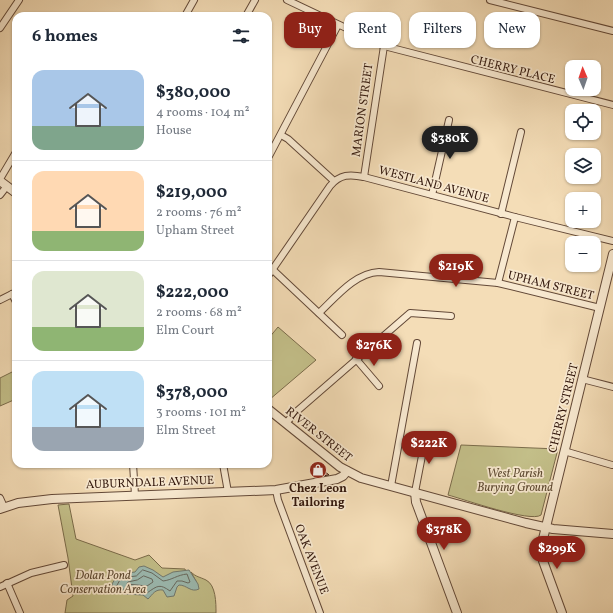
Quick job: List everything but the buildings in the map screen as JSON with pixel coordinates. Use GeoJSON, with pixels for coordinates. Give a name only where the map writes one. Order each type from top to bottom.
{"type":"FeatureCollection","features":[{"type":"Feature","properties":{"kind":"street"},"geometry":{"type":"LineString","coordinates":[[0,28],[19,0]]}},
{"type":"Feature","properties":{"kind":"street"},"geometry":{"type":"LineString","coordinates":[[187,12],[194,0]]}},
{"type":"Feature","properties":{"kind":"street"},"geometry":{"type":"LineString","coordinates":[[248,12],[255,0]]}},
{"type":"Feature","properties":{"kind":"street","name":"CHERRY PLACE"},"geometry":{"type":"LineString","coordinates":[[287,0],[344,28]]}},
{"type":"Feature","properties":{"kind":"street"},"geometry":{"type":"LineString","coordinates":[[490,0],[515,3],[613,31]]}},
{"type":"Feature","properties":{"kind":"street"},"geometry":{"type":"LineString","coordinates":[[272,151],[338,25]]}},
{"type":"Feature","properties":{"kind":"street","name":"MARION STREET"},"geometry":{"type":"LineString","coordinates":[[364,177],[384,48]]}},
{"type":"Feature","properties":{"kind":"street","name":"CHERRY PLACE"},"geometry":{"type":"LineString","coordinates":[[392,48],[613,106]]}},
{"type":"Feature","properties":{"kind":"street"},"geometry":{"type":"LineString","coordinates":[[432,195],[450,120]]}},
{"type":"Feature","properties":{"kind":"street"},"geometry":{"type":"LineString","coordinates":[[501,214],[521,132]]}},
{"type":"Feature","properties":{"kind":"street"},"geometry":{"type":"LineString","coordinates":[[281,134],[334,181],[272,270],[319,312],[342,335]]}},
{"type":"Feature","properties":{"kind":"street"},"geometry":{"type":"LineString","coordinates":[[12,159],[0,180],[12,190]]}},
{"type":"Feature","properties":{"kind":"street","name":"WESTLAND AVENUE"},"geometry":{"type":"LineString","coordinates":[[334,181],[346,175],[364,177],[613,242]]}},
{"type":"Feature","properties":{"kind":"street"},"geometry":{"type":"LineString","coordinates":[[0,195],[7,186]]}},
{"type":"Feature","properties":{"kind":"street"},"geometry":{"type":"LineString","coordinates":[[498,283],[515,217]]}},
{"type":"Feature","properties":{"kind":"street","name":"CHERRY STREET"},"geometry":{"type":"LineString","coordinates":[[562,613],[542,557],[542,543],[613,254]]}},
{"type":"Feature","properties":{"kind":"street","name":"UPHAM STREET"},"geometry":{"type":"LineString","coordinates":[[319,312],[354,281],[373,272],[498,283],[600,308]]}},
{"type":"Feature","properties":{"kind":"street"},"geometry":{"type":"LineString","coordinates":[[0,300],[12,294]]}},
{"type":"Feature","properties":{"kind":"street"},"geometry":{"type":"LineString","coordinates":[[286,423],[296,412],[410,313],[451,316]]}},
{"type":"Feature","properties":{"kind":"street"},"geometry":{"type":"LineString","coordinates":[[391,486],[418,344]]}},
{"type":"Feature","properties":{"kind":"street"},"geometry":{"type":"LineString","coordinates":[[356,360],[380,386]]}},
{"type":"Feature","properties":{"kind":"street"},"geometry":{"type":"LineString","coordinates":[[582,379],[613,387]]}},
{"type":"Feature","properties":{"kind":"street","name":"RIVER STREET"},"geometry":{"type":"LineString","coordinates":[[272,411],[347,471],[366,479],[509,519],[546,527],[613,534]]}},
{"type":"Feature","properties":{"kind":"street"},"geometry":{"type":"LineString","coordinates":[[426,435],[415,492],[416,502],[457,613]]}},
{"type":"Feature","properties":{"kind":"street"},"geometry":{"type":"LineString","coordinates":[[564,451],[612,465]]}},
{"type":"Feature","properties":{"kind":"street"},"geometry":{"type":"LineString","coordinates":[[133,468],[135,495]]}},
{"type":"Feature","properties":{"kind":"street"},"geometry":{"type":"LineString","coordinates":[[224,468],[228,492]]}},
{"type":"Feature","properties":{"kind":"street","name":"AUBURNDALE AVENUE"},"geometry":{"type":"LineString","coordinates":[[2,508],[23,502],[52,498],[276,490],[334,480],[342,477],[347,471]]}},
{"type":"Feature","properties":{"kind":"street","name":"OAK AVENUE"},"geometry":{"type":"LineString","coordinates":[[276,490],[278,500],[320,613]]}},
{"type":"Feature","properties":{"kind":"street"},"geometry":{"type":"LineString","coordinates":[[0,498],[2,508]]}},
{"type":"Feature","properties":{"kind":"street"},"geometry":{"type":"LineString","coordinates":[[0,587],[31,573],[64,565]]}},
{"type":"Feature","properties":{"kind":"street"},"geometry":{"type":"LineString","coordinates":[[7,583],[20,613]]}},
{"type":"Feature","properties":{"kind":"green space"},"geometry":{"type":"Polygon","coordinates":[[[278,327],[316,360],[272,397],[272,334],[278,327]]]}},
{"type":"Feature","properties":{"kind":"green space"},"geometry":{"type":"Polygon","coordinates":[[[12,372],[12,401],[0,406],[0,378],[12,372]]]}},
{"type":"Feature","properties":{"kind":"green space","name":"West Parish Burying Ground"},"geometry":{"type":"Polygon","coordinates":[[[461,445],[558,449],[541,515],[535,517],[524,516],[448,495],[461,445]]]}},
{"type":"Feature","properties":{"kind":"green space","name":"Dolan Pond Conservation Area"},"geometry":{"type":"Polygon","coordinates":[[[69,504],[76,539],[135,560],[149,555],[162,568],[185,569],[193,590],[196,581],[191,572],[209,582],[212,586],[215,595],[216,613],[65,613],[67,600],[73,596],[68,558],[58,505],[69,504]]]}},
{"type":"Feature","properties":{"kind":"water"},"geometry":{"type":"Polygon","coordinates":[[[144,566],[163,577],[173,572],[189,570],[198,584],[199,589],[194,590],[179,585],[174,596],[167,597],[163,590],[158,590],[148,599],[143,595],[124,594],[113,589],[112,584],[118,574],[135,572],[139,567],[144,566]]]}},
{"type":"Feature","properties":{"kind":"place","name":"Chez Leon Tailoring"},"geometry":{"type":"Point","coordinates":[318,470]}}]}
